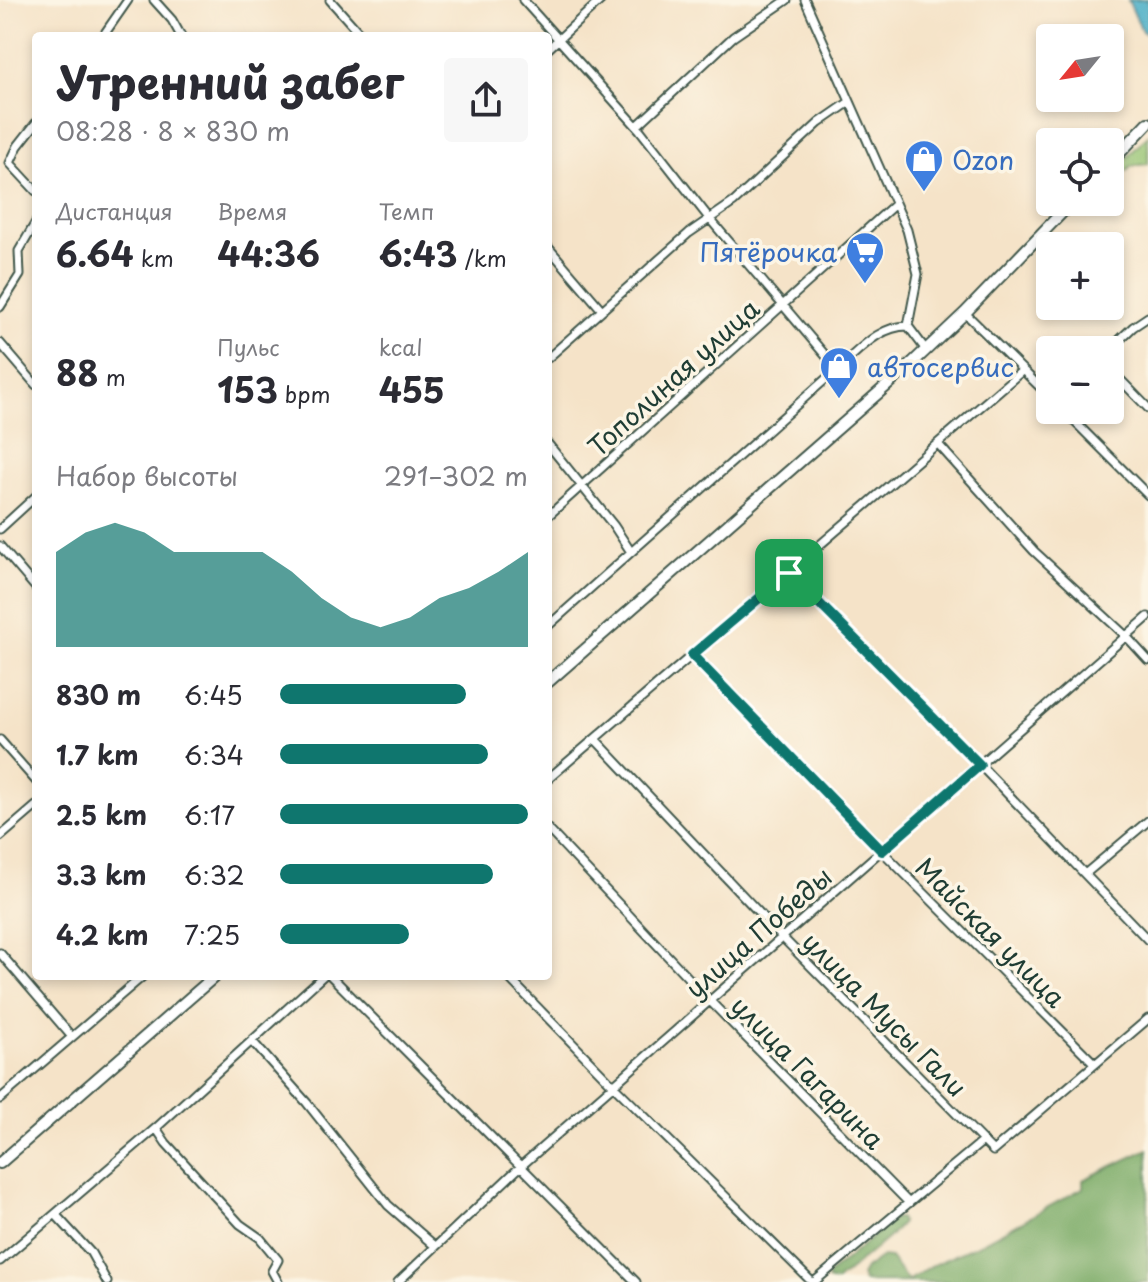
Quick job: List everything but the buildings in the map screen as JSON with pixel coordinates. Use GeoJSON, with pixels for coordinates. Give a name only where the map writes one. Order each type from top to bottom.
{"type":"FeatureCollection","features":[{"type":"Feature","properties":{"kind":"main road"},"geometry":{"type":"LineString","coordinates":[[1124,148],[1148,123]]}},
{"type":"Feature","properties":{"kind":"main road"},"geometry":{"type":"LineString","coordinates":[[552,678],[926,350],[1059,216]]}},
{"type":"Feature","properties":{"kind":"main road"},"geometry":{"type":"LineString","coordinates":[[0,1163],[210,980]]}},
{"type":"Feature","properties":{"kind":"street"},"geometry":{"type":"LineString","coordinates":[[106,32],[128,0]]}},
{"type":"Feature","properties":{"kind":"street"},"geometry":{"type":"LineString","coordinates":[[154,0],[179,32]]}},
{"type":"Feature","properties":{"kind":"street"},"geometry":{"type":"LineString","coordinates":[[330,0],[358,32]]}},
{"type":"Feature","properties":{"kind":"street"},"geometry":{"type":"LineString","coordinates":[[523,0],[551,32]]}},
{"type":"Feature","properties":{"kind":"street"},"geometry":{"type":"LineString","coordinates":[[552,45],[601,0]]}},
{"type":"Feature","properties":{"kind":"street"},"geometry":{"type":"LineString","coordinates":[[637,126],[733,37],[787,0]]}},
{"type":"Feature","properties":{"kind":"street"},"geometry":{"type":"LineString","coordinates":[[805,0],[848,103],[907,230],[918,274],[908,326],[926,350]]}},
{"type":"Feature","properties":{"kind":"street"},"geometry":{"type":"LineString","coordinates":[[552,33],[637,126],[709,218],[837,369]]}},
{"type":"Feature","properties":{"kind":"street"},"geometry":{"type":"LineString","coordinates":[[552,354],[709,218],[734,202],[819,123],[848,103]]}},
{"type":"Feature","properties":{"kind":"street"},"geometry":{"type":"LineString","coordinates":[[32,128],[10,163],[32,187]]}},
{"type":"Feature","properties":{"kind":"street","name":"Тополиная улица"},"geometry":{"type":"LineString","coordinates":[[552,512],[895,204]]}},
{"type":"Feature","properties":{"kind":"street"},"geometry":{"type":"LineString","coordinates":[[0,307],[20,275],[19,251],[32,229]]}},
{"type":"Feature","properties":{"kind":"street"},"geometry":{"type":"LineString","coordinates":[[552,252],[602,310]]}},
{"type":"Feature","properties":{"kind":"street"},"geometry":{"type":"LineString","coordinates":[[965,313],[1036,383]]}},
{"type":"Feature","properties":{"kind":"street"},"geometry":{"type":"LineString","coordinates":[[1124,336],[1148,317]]}},
{"type":"Feature","properties":{"kind":"street"},"geometry":{"type":"LineString","coordinates":[[552,622],[883,330],[908,326]]}},
{"type":"Feature","properties":{"kind":"street"},"geometry":{"type":"LineString","coordinates":[[0,343],[32,380]]}},
{"type":"Feature","properties":{"kind":"street"},"geometry":{"type":"LineString","coordinates":[[552,776],[1023,370]]}},
{"type":"Feature","properties":{"kind":"street"},"geometry":{"type":"LineString","coordinates":[[1124,383],[1148,408]]}},
{"type":"Feature","properties":{"kind":"street"},"geometry":{"type":"LineString","coordinates":[[1077,424],[1148,495]]}},
{"type":"Feature","properties":{"kind":"street"},"geometry":{"type":"LineString","coordinates":[[938,444],[1034,551],[1148,660]]}},
{"type":"Feature","properties":{"kind":"street"},"geometry":{"type":"LineString","coordinates":[[552,449],[631,552]]}},
{"type":"Feature","properties":{"kind":"street"},"geometry":{"type":"LineString","coordinates":[[0,529],[32,500]]}},
{"type":"Feature","properties":{"kind":"street"},"geometry":{"type":"LineString","coordinates":[[0,546],[32,583]]}},
{"type":"Feature","properties":{"kind":"street"},"geometry":{"type":"LineString","coordinates":[[789,573],[1148,940]]}},
{"type":"Feature","properties":{"kind":"street","name":"улица Победы"},"geometry":{"type":"LineString","coordinates":[[398,1282],[521,1166],[1148,617]]}},
{"type":"Feature","properties":{"kind":"street","name":"Майская улица"},"geometry":{"type":"LineString","coordinates":[[692,655],[1095,1064]]}},
{"type":"Feature","properties":{"kind":"street","name":"улица Мусы Гали"},"geometry":{"type":"LineString","coordinates":[[595,739],[782,937],[983,1141]]}},
{"type":"Feature","properties":{"kind":"street"},"geometry":{"type":"LineString","coordinates":[[0,740],[32,776]]}},
{"type":"Feature","properties":{"kind":"street"},"geometry":{"type":"LineString","coordinates":[[0,837],[32,809]]}},
{"type":"Feature","properties":{"kind":"street"},"geometry":{"type":"LineString","coordinates":[[1085,874],[1148,821]]}},
{"type":"Feature","properties":{"kind":"street","name":"улица Гагарина"},"geometry":{"type":"LineString","coordinates":[[552,833],[710,1001],[909,1203]]}},
{"type":"Feature","properties":{"kind":"street"},"geometry":{"type":"LineString","coordinates":[[0,953],[72,1037]]}},
{"type":"Feature","properties":{"kind":"street"},"geometry":{"type":"LineString","coordinates":[[0,1099],[138,980]]}},
{"type":"Feature","properties":{"kind":"street"},"geometry":{"type":"LineString","coordinates":[[0,1261],[156,1128],[319,980]]}},
{"type":"Feature","properties":{"kind":"street"},"geometry":{"type":"LineString","coordinates":[[335,980],[636,1282]]}},
{"type":"Feature","properties":{"kind":"street"},"geometry":{"type":"LineString","coordinates":[[511,980],[813,1282],[983,1141],[993,1151],[1148,1019]]}},
{"type":"Feature","properties":{"kind":"street"},"geometry":{"type":"LineString","coordinates":[[252,1041],[307,1103],[388,1205],[435,1246]]}},
{"type":"Feature","properties":{"kind":"street"},"geometry":{"type":"LineString","coordinates":[[156,1128],[240,1224],[260,1238],[278,1260],[272,1271],[278,1282]]}},
{"type":"Feature","properties":{"kind":"street"},"geometry":{"type":"LineString","coordinates":[[55,1214],[91,1253],[107,1282]]}},
{"type":"Feature","properties":{"kind":"green space"},"geometry":{"type":"Polygon","coordinates":[[[1148,135],[1148,164],[1132,166],[1124,173],[1124,161],[1148,135]]]}},
{"type":"Feature","properties":{"kind":"green space"},"geometry":{"type":"Polygon","coordinates":[[[1148,1149],[1148,1282],[864,1282],[861,1276],[865,1269],[882,1257],[890,1258],[908,1281],[931,1266],[984,1242],[1083,1188],[1083,1180],[1148,1149]]]}},
{"type":"Feature","properties":{"kind":"green space"},"geometry":{"type":"Polygon","coordinates":[[[895,1218],[900,1218],[902,1223],[889,1237],[836,1282],[827,1280],[829,1274],[895,1218]]]}},
{"type":"Feature","properties":{"kind":"water"},"geometry":{"type":"Polygon","coordinates":[[[1128,0],[1148,0],[1148,35],[1142,31],[1128,0]]]}},
{"type":"Feature","properties":{"kind":"place","name":"Ozon"},"geometry":{"type":"Point","coordinates":[924,193]}},
{"type":"Feature","properties":{"kind":"place","name":"Пятёрочка"},"geometry":{"type":"Point","coordinates":[865,285]}},
{"type":"Feature","properties":{"kind":"place","name":"автосервис"},"geometry":{"type":"Point","coordinates":[839,400]}},
{"type":"Feature","properties":{"kind":"route"},"geometry":{"type":"LineString","coordinates":[[789,573],[980,765],[882,851],[692,655],[789,573]]}}]}
